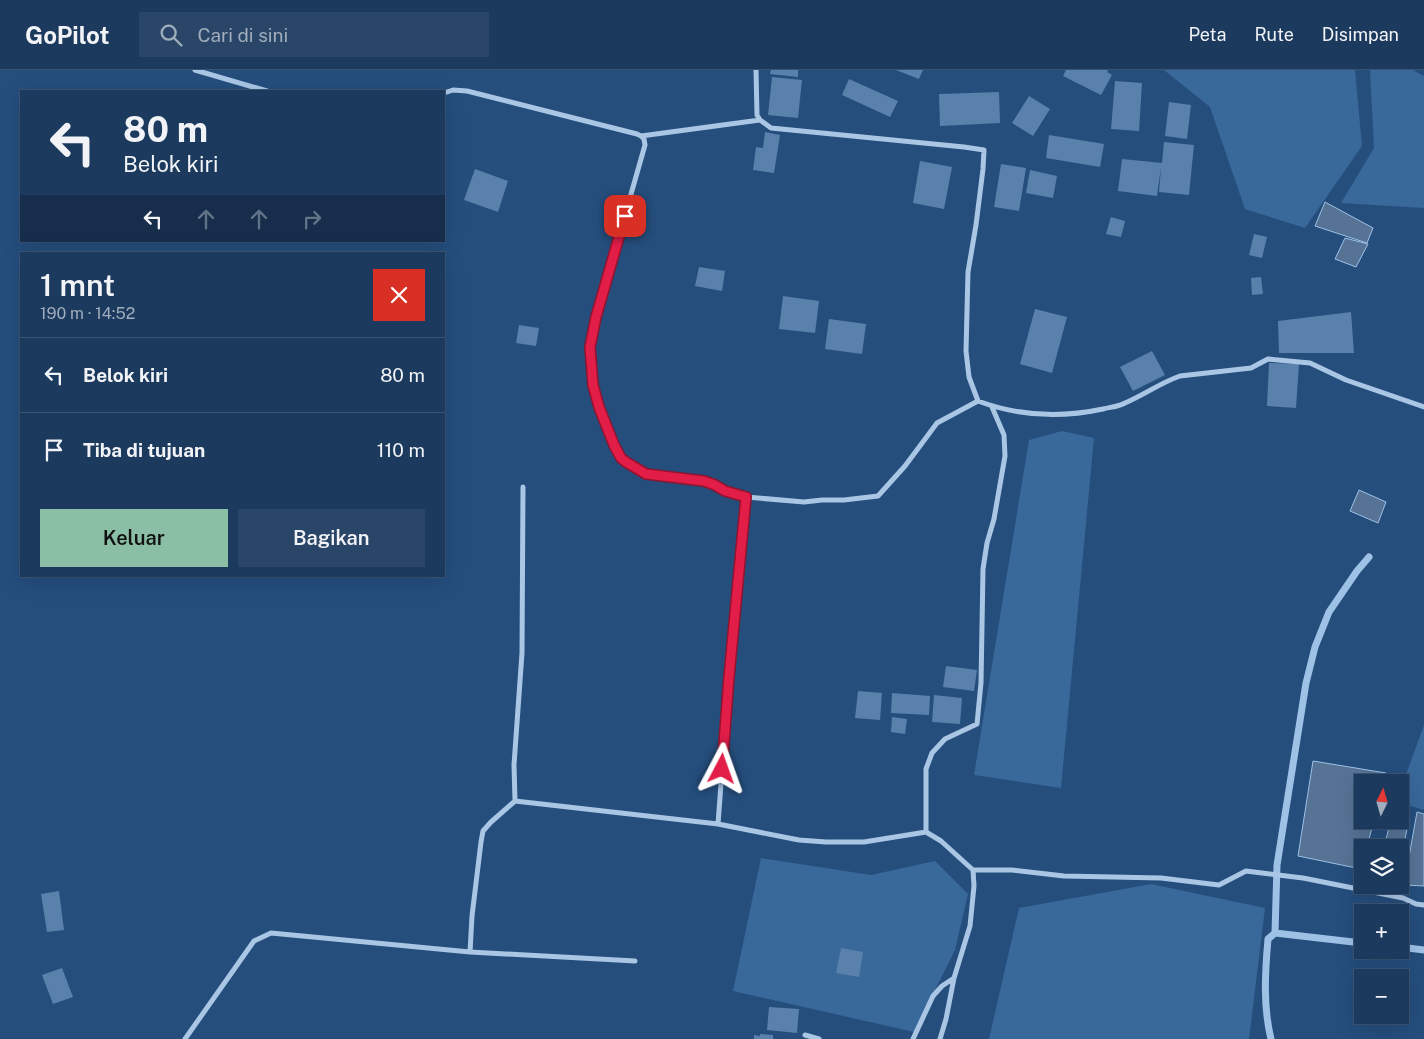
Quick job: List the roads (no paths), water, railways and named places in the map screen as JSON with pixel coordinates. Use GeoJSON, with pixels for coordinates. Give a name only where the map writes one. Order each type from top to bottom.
{"type":"FeatureCollection","features":[{"type":"Feature","properties":{"kind":"street"},"geometry":{"type":"LineString","coordinates":[[195,70],[264,90]]}},
{"type":"Feature","properties":{"kind":"street"},"geometry":{"type":"LineString","coordinates":[[756,70],[757,115],[760,120],[771,128],[984,150],[976,225],[968,272],[966,351],[969,377],[978,402]]}},
{"type":"Feature","properties":{"kind":"street"},"geometry":{"type":"LineString","coordinates":[[445,93],[453,90],[467,91],[641,136],[760,120]]}},
{"type":"Feature","properties":{"kind":"street"},"geometry":{"type":"LineString","coordinates":[[641,136],[644,139],[645,145],[598,309],[590,347],[593,385],[599,407],[614,445],[621,458],[646,474],[704,481],[725,491],[746,497],[804,502],[878,496],[905,466],[937,422],[978,402],[992,407],[1027,414],[1076,414],[1123,404],[1180,376],[1251,368],[1268,359],[1310,363],[1346,380],[1424,407]]}},
{"type":"Feature","properties":{"kind":"street"},"geometry":{"type":"LineString","coordinates":[[926,832],[926,769],[932,753],[945,739],[977,724],[981,683],[984,569],[987,543],[994,519],[1005,456],[1004,436],[992,407]]}},
{"type":"Feature","properties":{"kind":"street"},"geometry":{"type":"LineString","coordinates":[[470,952],[472,916],[483,831],[514,801],[514,765],[522,652],[523,487]]}},
{"type":"Feature","properties":{"kind":"street"},"geometry":{"type":"LineString","coordinates":[[718,824],[729,677],[746,497]]}},
{"type":"Feature","properties":{"kind":"street"},"geometry":{"type":"LineString","coordinates":[[514,801],[718,824],[799,840],[842,843],[864,842],[926,832],[942,841],[973,870],[1012,870],[1064,876],[1161,878],[1219,885],[1246,871],[1303,878],[1402,898],[1424,906]]}},
{"type":"Feature","properties":{"kind":"street"},"geometry":{"type":"LineString","coordinates":[[940,1039],[954,978],[970,926],[974,895],[973,870]]}},
{"type":"Feature","properties":{"kind":"street"},"geometry":{"type":"LineString","coordinates":[[185,1039],[254,941],[271,933],[470,952],[635,962]]}},
{"type":"Feature","properties":{"kind":"street"},"geometry":{"type":"LineString","coordinates":[[913,1039],[933,996],[942,986],[954,978]]}},
{"type":"Feature","properties":{"kind":"street"},"geometry":{"type":"LineString","coordinates":[[805,1035],[819,1039]]}},
{"type":"Feature","properties":{"kind":"waterway"},"geometry":{"type":"LineString","coordinates":[[1275,933],[1277,865],[1306,683],[1315,647],[1329,612],[1369,557]]}},
{"type":"Feature","properties":{"kind":"waterway"},"geometry":{"type":"LineString","coordinates":[[1271,1039],[1266,1002],[1268,939],[1275,933],[1354,942]]}},
{"type":"Feature","properties":{"kind":"waterway"},"geometry":{"type":"LineString","coordinates":[[1409,948],[1424,950]]}}]}
